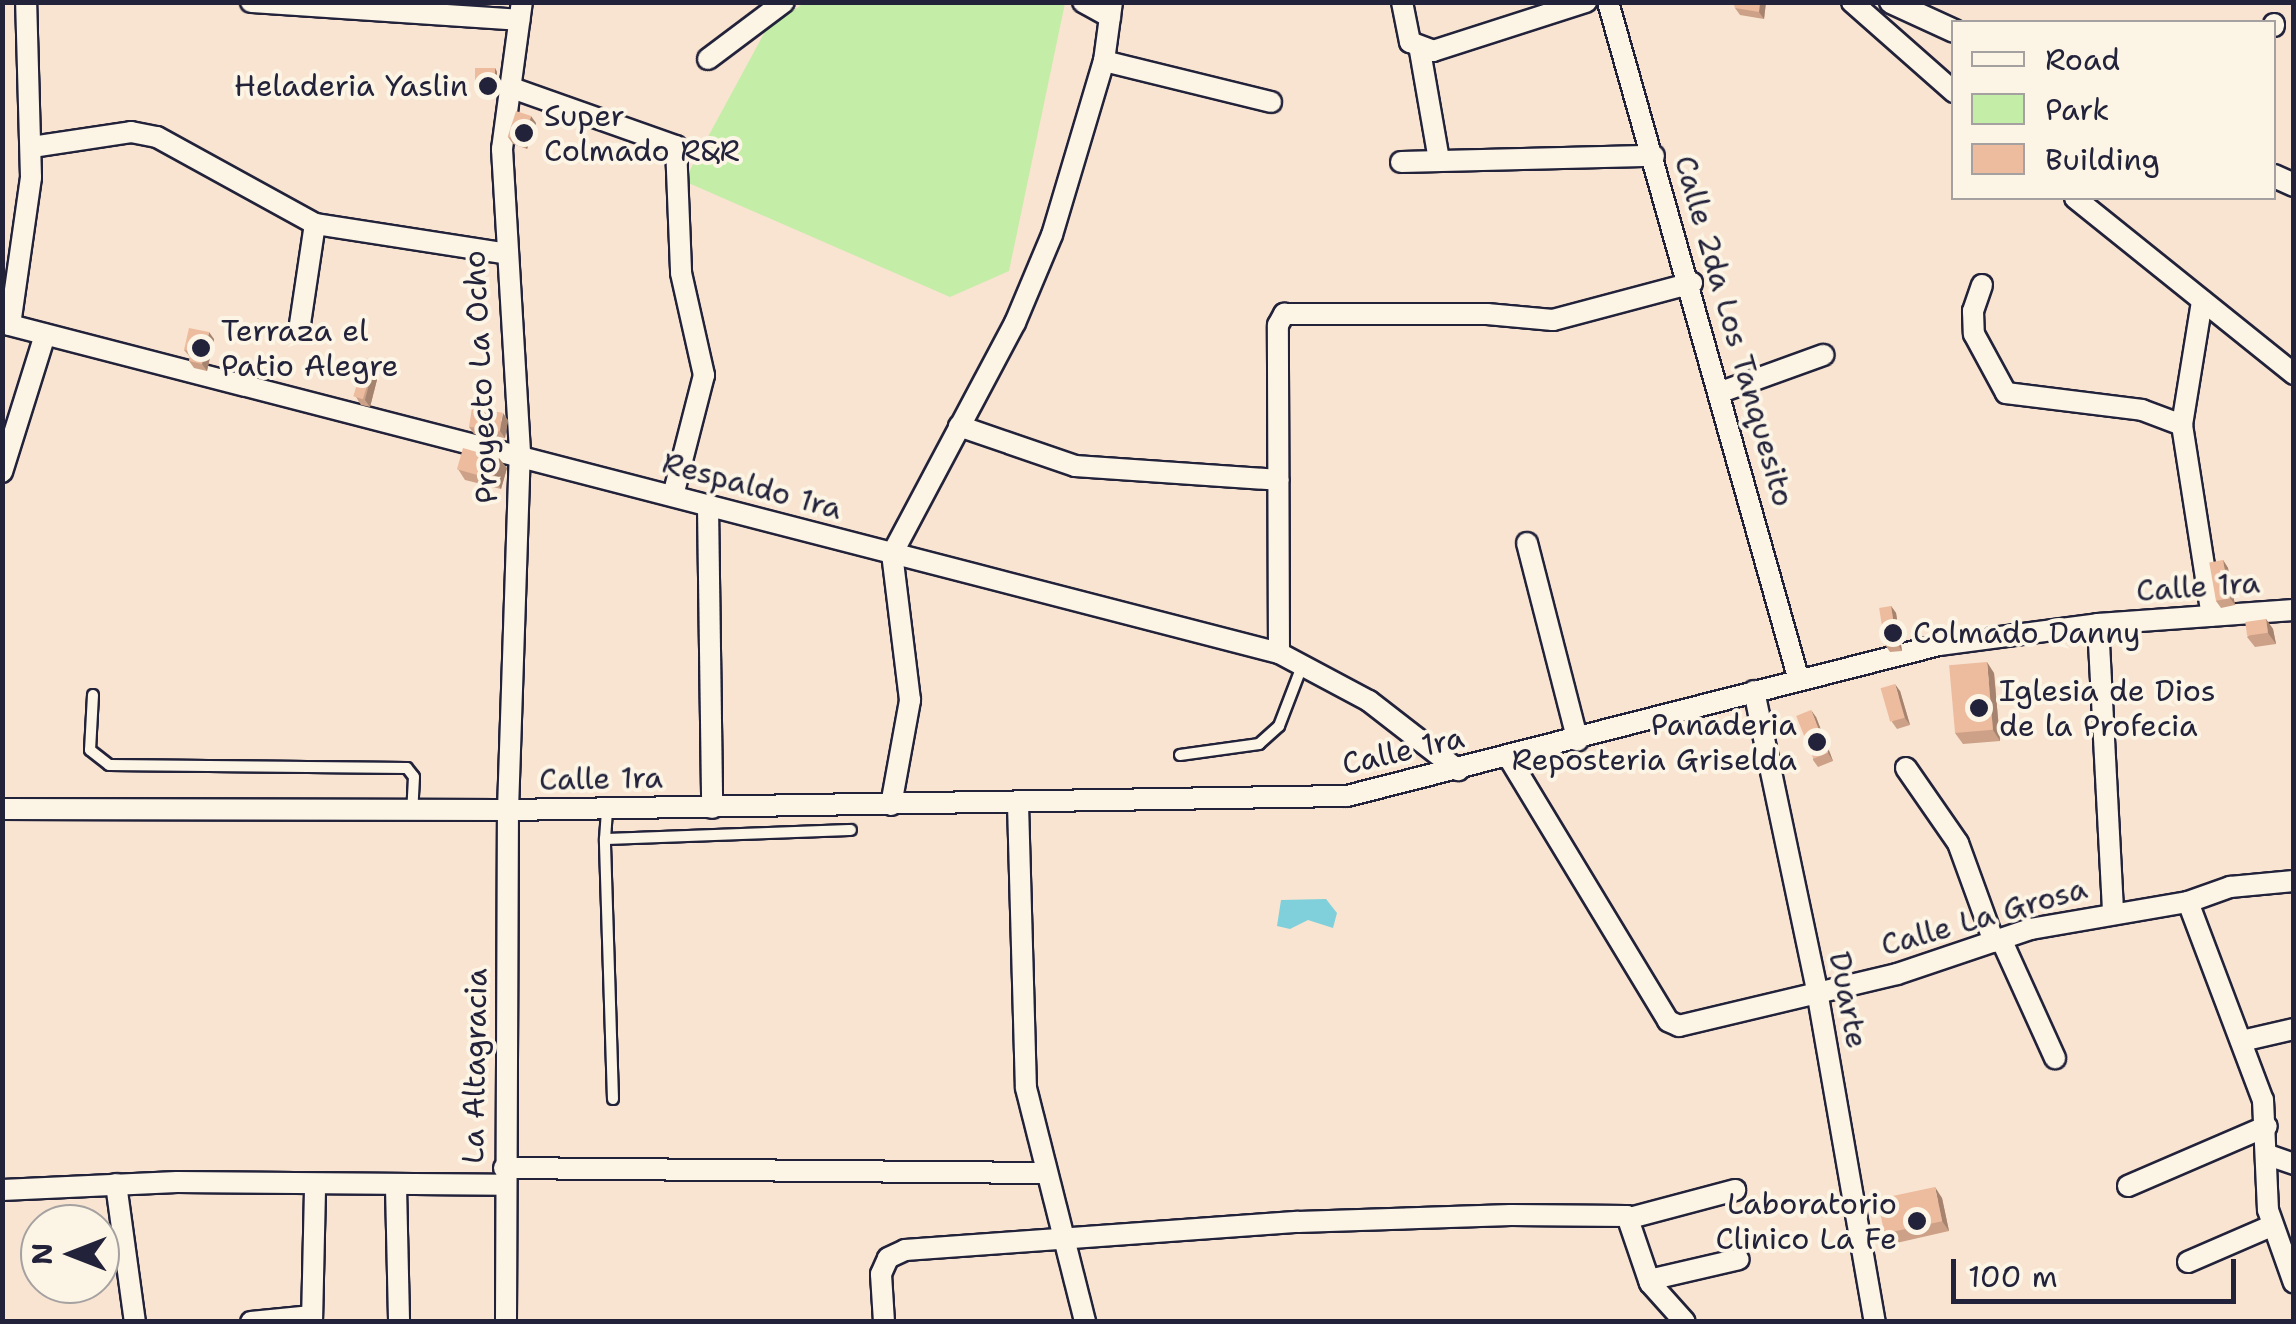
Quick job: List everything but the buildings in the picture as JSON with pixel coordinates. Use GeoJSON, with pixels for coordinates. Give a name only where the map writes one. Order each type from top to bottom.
{"type":"FeatureCollection","features":[{"type":"Feature","properties":{"kind":"street"},"geometry":{"type":"LineString","coordinates":[[6,324],[32,147],[26,2]]}},
{"type":"Feature","properties":{"kind":"street"},"geometry":{"type":"LineString","coordinates":[[251,2],[520,12]]}},
{"type":"Feature","properties":{"kind":"street"},"geometry":{"type":"LineString","coordinates":[[708,59],[784,2]]}},
{"type":"Feature","properties":{"kind":"street"},"geometry":{"type":"LineString","coordinates":[[891,805],[910,700],[892,554],[1015,323],[1052,236],[1104,62],[1111,10],[1083,2]]}},
{"type":"Feature","properties":{"kind":"street"},"geometry":{"type":"LineString","coordinates":[[1402,2],[1410,42],[1420,51],[1439,160]]}},
{"type":"Feature","properties":{"kind":"street"},"geometry":{"type":"LineString","coordinates":[[1420,51],[1586,2]]}},
{"type":"Feature","properties":{"kind":"street","name":"Calle 2da Los Tanquesito"},"geometry":{"type":"LineString","coordinates":[[1608,2],[1692,283],[1798,677]]}},
{"type":"Feature","properties":{"kind":"street"},"geometry":{"type":"LineString","coordinates":[[1852,2],[1951,89]]}},
{"type":"Feature","properties":{"kind":"street"},"geometry":{"type":"LineString","coordinates":[[1891,2],[1951,30]]}},
{"type":"Feature","properties":{"kind":"street","name":"Proyecto La Ocho"},"geometry":{"type":"LineString","coordinates":[[508,810],[520,452],[504,252],[509,87],[520,12]]}},
{"type":"Feature","properties":{"kind":"street"},"geometry":{"type":"LineString","coordinates":[[1104,62],[1272,102]]}},
{"type":"Feature","properties":{"kind":"street"},"geometry":{"type":"LineString","coordinates":[[509,87],[676,146],[681,274],[704,375],[673,496]]}},
{"type":"Feature","properties":{"kind":"street"},"geometry":{"type":"LineString","coordinates":[[32,147],[131,132],[157,138],[316,224],[504,252]]}},
{"type":"Feature","properties":{"kind":"street"},"geometry":{"type":"LineString","coordinates":[[1401,162],[1654,156]]}},
{"type":"Feature","properties":{"kind":"street"},"geometry":{"type":"LineString","coordinates":[[2077,200],[2294,374]]}},
{"type":"Feature","properties":{"kind":"street"},"geometry":{"type":"LineString","coordinates":[[300,324],[316,224]]}},
{"type":"Feature","properties":{"kind":"street"},"geometry":{"type":"LineString","coordinates":[[1279,653],[1278,325],[1284,314],[1487,314],[1552,320],[1692,283]]}},
{"type":"Feature","properties":{"kind":"street"},"geometry":{"type":"LineString","coordinates":[[1982,285],[1973,312],[1974,334],[2006,393],[2142,410],[2182,425]]}},
{"type":"Feature","properties":{"kind":"street"},"geometry":{"type":"LineString","coordinates":[[2202,300],[2182,425],[2212,616]]}},
{"type":"Feature","properties":{"kind":"street","name":"Respaldo 1ra"},"geometry":{"type":"LineString","coordinates":[[6,324],[520,452],[708,506],[1279,653],[1415,731],[1458,770]]}},
{"type":"Feature","properties":{"kind":"street"},"geometry":{"type":"LineString","coordinates":[[2,472],[7,440],[46,335]]}},
{"type":"Feature","properties":{"kind":"street"},"geometry":{"type":"LineString","coordinates":[[1721,392],[1823,355]]}},
{"type":"Feature","properties":{"kind":"street"},"geometry":{"type":"LineString","coordinates":[[959,426],[1075,466],[1279,480]]}},
{"type":"Feature","properties":{"kind":"street"},"geometry":{"type":"LineString","coordinates":[[708,506],[712,808]]}},
{"type":"Feature","properties":{"kind":"street"},"geometry":{"type":"LineString","coordinates":[[1527,542],[1578,741]]}},
{"type":"Feature","properties":{"kind":"street","name":"Calle 1ra"},"geometry":{"type":"LineString","coordinates":[[2,809],[508,810],[1347,796],[1578,741],[1798,677],[1964,640],[2098,624],[2294,610]]}},
{"type":"Feature","properties":{"kind":"street"},"geometry":{"type":"LineString","coordinates":[[2098,624],[2113,912]]}},
{"type":"Feature","properties":{"kind":"street","name":"Duarte"},"geometry":{"type":"LineString","coordinates":[[1754,691],[1817,991],[1875,1322]]}},
{"type":"Feature","properties":{"kind":"street","name":"Calle La Grosa"},"geometry":{"type":"LineString","coordinates":[[1508,758],[1668,1021],[1696,1027],[1998,940],[2113,912],[2188,902],[2230,887],[2294,881]]}},
{"type":"Feature","properties":{"kind":"street"},"geometry":{"type":"LineString","coordinates":[[1906,768],[1958,843],[1998,940],[2056,1058]]}},
{"type":"Feature","properties":{"kind":"street"},"geometry":{"type":"LineString","coordinates":[[1018,804],[1026,1088],[1044,1173],[1067,1242],[1085,1322]]}},
{"type":"Feature","properties":{"kind":"street","name":"La Altagracia"},"geometry":{"type":"LineString","coordinates":[[506,1322],[508,810]]}},
{"type":"Feature","properties":{"kind":"street"},"geometry":{"type":"LineString","coordinates":[[2188,902],[2246,1040],[2267,1126],[2271,1226],[2294,1283]]}},
{"type":"Feature","properties":{"kind":"street"},"geometry":{"type":"LineString","coordinates":[[2246,1040],[2294,1029]]}},
{"type":"Feature","properties":{"kind":"street"},"geometry":{"type":"LineString","coordinates":[[2128,1186],[2267,1126]]}},
{"type":"Feature","properties":{"kind":"street"},"geometry":{"type":"LineString","coordinates":[[2268,1154],[2294,1164]]}},
{"type":"Feature","properties":{"kind":"street"},"geometry":{"type":"LineString","coordinates":[[2,1190],[116,1184],[396,1186],[504,1177],[1044,1173]]}},
{"type":"Feature","properties":{"kind":"street"},"geometry":{"type":"LineString","coordinates":[[116,1184],[134,1322]]}},
{"type":"Feature","properties":{"kind":"street"},"geometry":{"type":"LineString","coordinates":[[396,1186],[399,1322]]}},
{"type":"Feature","properties":{"kind":"street"},"geometry":{"type":"LineString","coordinates":[[251,1322],[312,1319],[315,1188]]}},
{"type":"Feature","properties":{"kind":"street"},"geometry":{"type":"LineString","coordinates":[[884,1322],[881,1274],[888,1258],[905,1250],[1067,1242],[1298,1222],[1630,1218],[1735,1190]]}},
{"type":"Feature","properties":{"kind":"street"},"geometry":{"type":"LineString","coordinates":[[1630,1218],[1648,1280],[1685,1322]]}},
{"type":"Feature","properties":{"kind":"street"},"geometry":{"type":"LineString","coordinates":[[2188,1262],[2271,1226]]}},
{"type":"Feature","properties":{"kind":"street"},"geometry":{"type":"LineString","coordinates":[[1648,1280],[1739,1259]]}},
{"type":"Feature","properties":{"kind":"lane"},"geometry":{"type":"LineString","coordinates":[[1180,755],[1259,744],[1279,726],[1302,666]]}},
{"type":"Feature","properties":{"kind":"lane"},"geometry":{"type":"LineString","coordinates":[[94,696],[90,750],[98,761],[408,768],[414,777],[412,810]]}},
{"type":"Feature","properties":{"kind":"lane"},"geometry":{"type":"LineString","coordinates":[[607,809],[613,1100]]}},
{"type":"Feature","properties":{"kind":"lane"},"geometry":{"type":"LineString","coordinates":[[605,839],[850,830]]}},
{"type":"Feature","properties":{"kind":"green space"},"geometry":{"type":"Polygon","coordinates":[[[804,3],[1065,3],[1009,271],[950,297],[684,181],[767,28],[804,3]]]}},
{"type":"Feature","properties":{"kind":"water"},"geometry":{"type":"Polygon","coordinates":[[[1326,899],[1337,913],[1333,928],[1308,920],[1290,929],[1277,926],[1281,900],[1326,899]]]}},
{"type":"Feature","properties":{"kind":"place","name":"Heladeria Yaslin"},"geometry":{"type":"Point","coordinates":[488,86]}},
{"type":"Feature","properties":{"kind":"place","name":"Super Colmado R&R"},"geometry":{"type":"Point","coordinates":[524,133]}},
{"type":"Feature","properties":{"kind":"place","name":"Terraza el Patio Alegre"},"geometry":{"type":"Point","coordinates":[201,348]}},
{"type":"Feature","properties":{"kind":"place","name":"Colmado Danny"},"geometry":{"type":"Point","coordinates":[1893,633]}},
{"type":"Feature","properties":{"kind":"place","name":"Iglesia de Dios de la Profecia"},"geometry":{"type":"Point","coordinates":[1979,708]}},
{"type":"Feature","properties":{"kind":"place","name":"Panaderia Reposteria Griselda"},"geometry":{"type":"Point","coordinates":[1817,742]}},
{"type":"Feature","properties":{"kind":"place","name":"Laboratorio Clinico La Fe"},"geometry":{"type":"Point","coordinates":[1917,1221]}}]}
